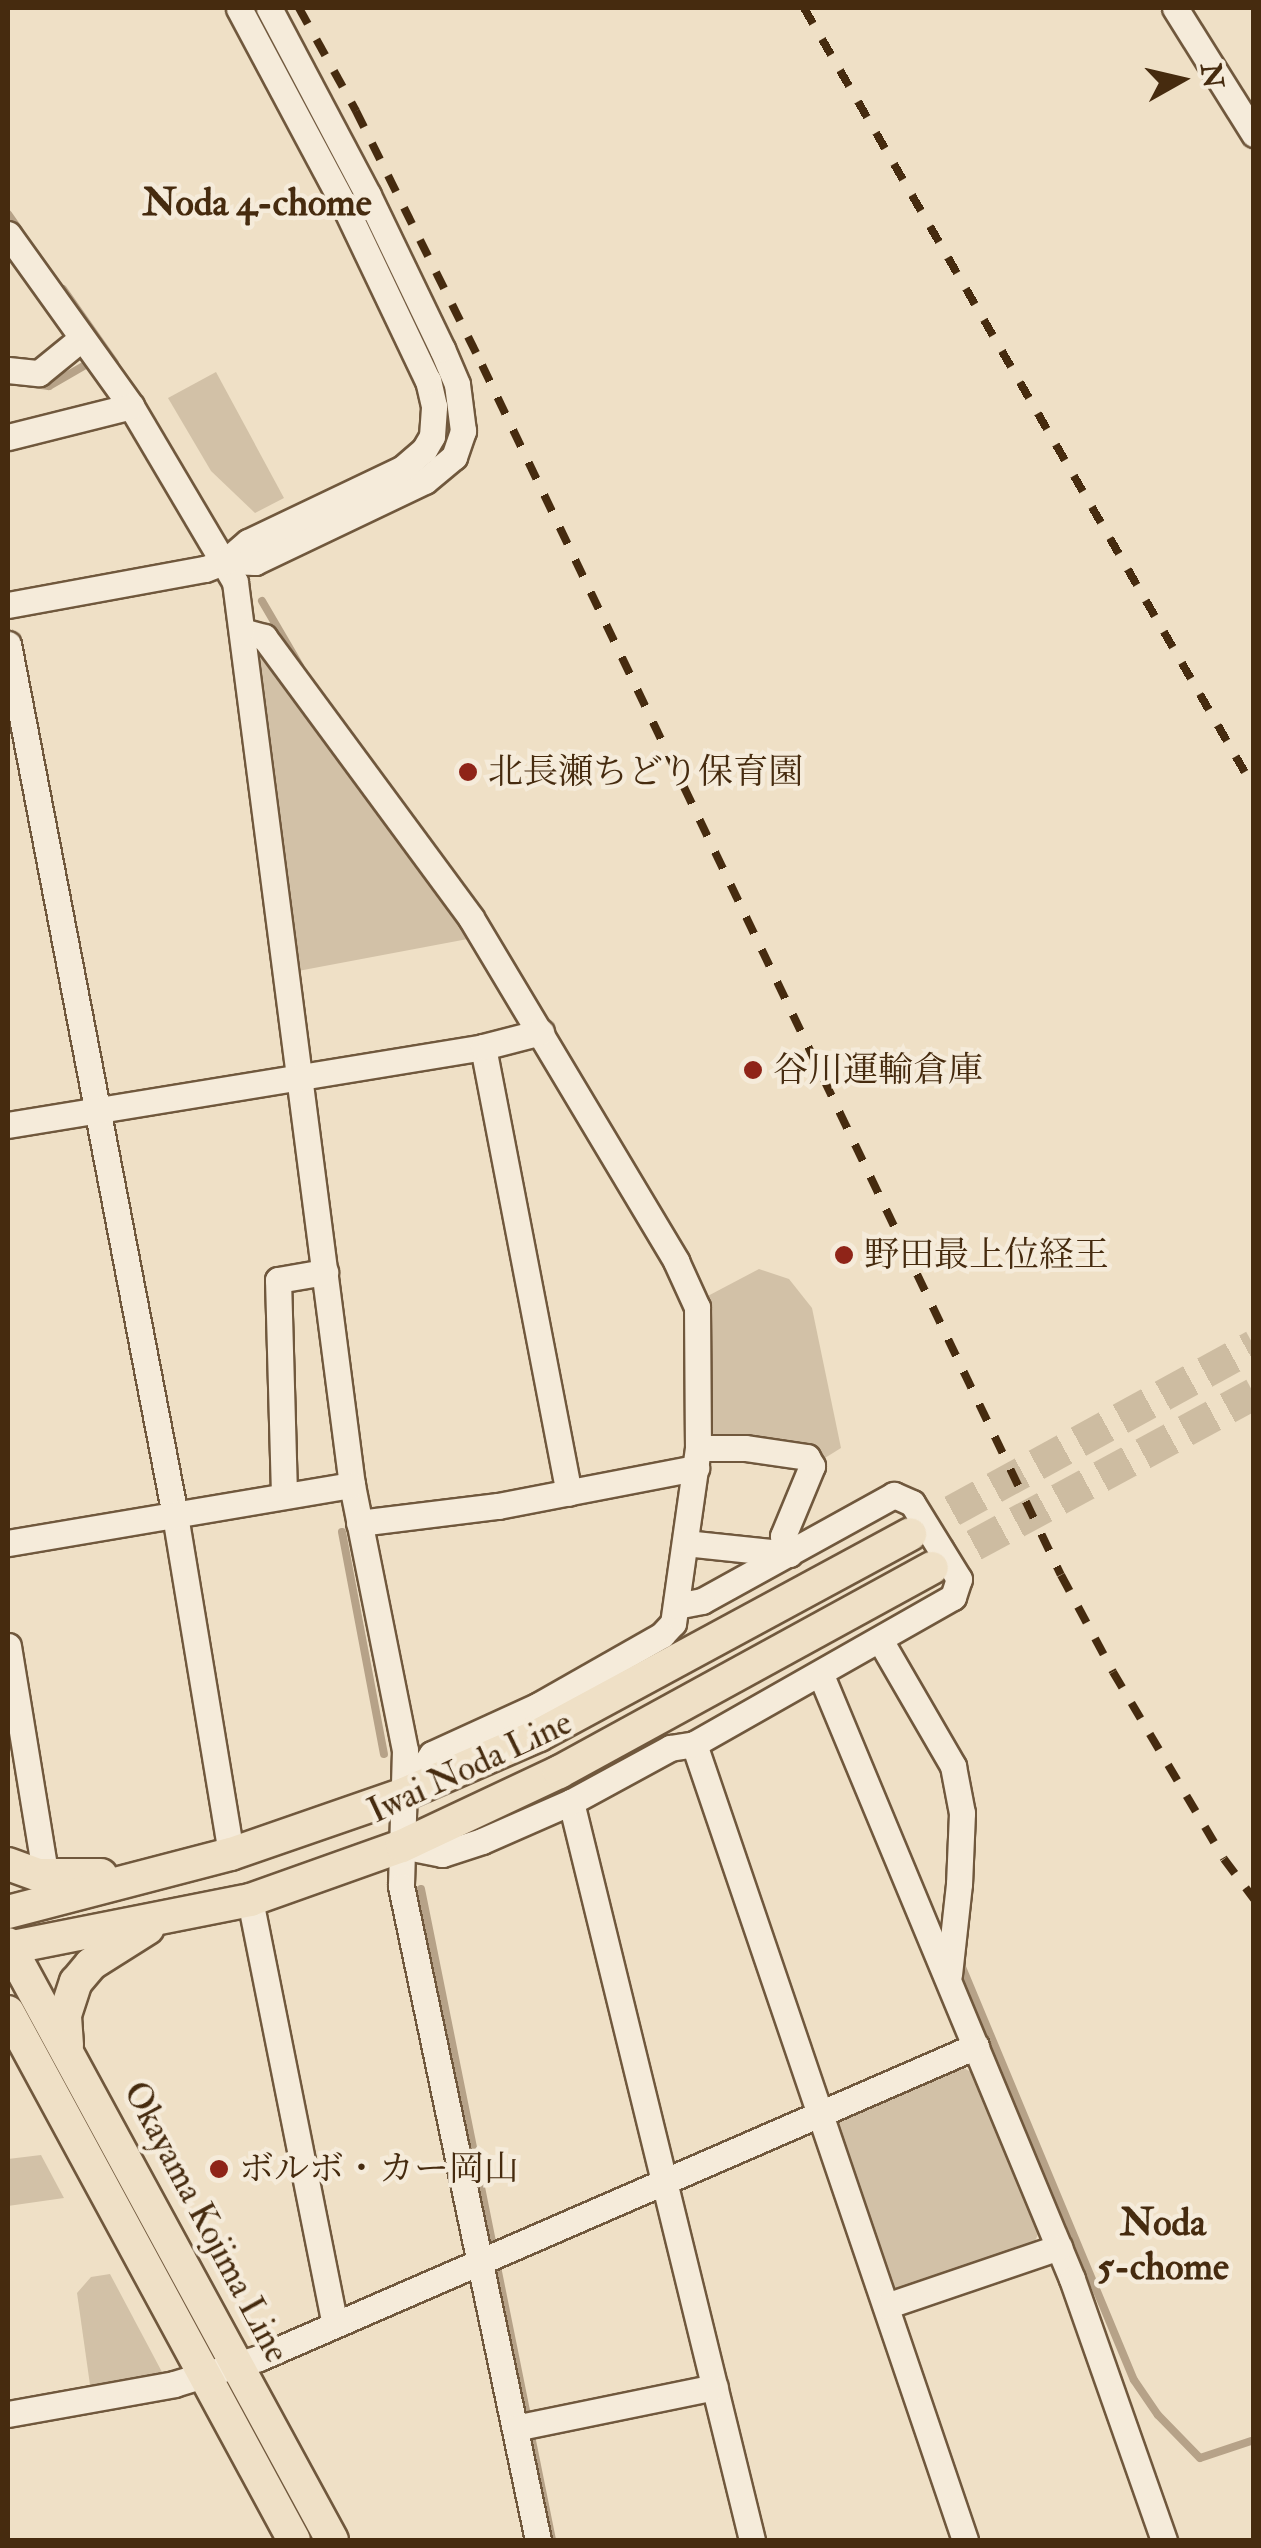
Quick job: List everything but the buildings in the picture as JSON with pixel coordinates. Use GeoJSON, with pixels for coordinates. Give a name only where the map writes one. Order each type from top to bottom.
{"type":"FeatureCollection","features":[{"type":"Feature","properties":{"kind":"main road","name":"Iwai Noda Line"},"geometry":{"type":"LineString","coordinates":[[8,1912],[230,1854],[404,1794],[539,1735],[910,1534]]}},
{"type":"Feature","properties":{"kind":"main road","name":"Iwai Noda Line"},"geometry":{"type":"LineString","coordinates":[[8,1946],[250,1900],[402,1846],[560,1772],[932,1568]]}},
{"type":"Feature","properties":{"kind":"main road"},"geometry":{"type":"LineString","coordinates":[[8,1864],[39,1875],[158,1873]]}},
{"type":"Feature","properties":{"kind":"main road"},"geometry":{"type":"LineString","coordinates":[[68,2051],[65,2016],[76,1982],[109,1951],[170,1916]]}},
{"type":"Feature","properties":{"kind":"main road","name":"Okayama Kojima Line"},"geometry":{"type":"LineString","coordinates":[[8,1946],[332,2540]]}},
{"type":"Feature","properties":{"kind":"main road"},"geometry":{"type":"LineString","coordinates":[[8,2012],[20,2051],[294,2540]]}},
{"type":"Feature","properties":{"kind":"street"},"geometry":{"type":"LineString","coordinates":[[8,605],[205,570],[226,561],[248,542],[403,468],[424,450],[435,422],[428,382],[344,204],[240,8]]}},
{"type":"Feature","properties":{"kind":"street"},"geometry":{"type":"LineString","coordinates":[[226,561],[255,562],[425,481],[454,456],[464,431],[457,384],[442,349],[368,195],[270,8]]}},
{"type":"Feature","properties":{"kind":"street"},"geometry":{"type":"LineString","coordinates":[[1175,8],[1254,134]]}},
{"type":"Feature","properties":{"kind":"street"},"geometry":{"type":"LineString","coordinates":[[8,234],[131,406],[235,582],[352,1484],[405,1750],[401,1886],[525,2426],[538,2540]]}},
{"type":"Feature","properties":{"kind":"street"},"geometry":{"type":"LineString","coordinates":[[8,370],[39,373],[82,338]]}},
{"type":"Feature","properties":{"kind":"street"},"geometry":{"type":"LineString","coordinates":[[8,438],[131,406]]}},
{"type":"Feature","properties":{"kind":"street"},"geometry":{"type":"LineString","coordinates":[[242,631],[264,637],[471,918],[676,1261],[697,1307],[697,1458],[673,1623],[662,1636],[539,1705],[432,1754],[404,1794]]}},
{"type":"Feature","properties":{"kind":"street"},"geometry":{"type":"LineString","coordinates":[[8,644],[175,1514],[230,1854]]}},
{"type":"Feature","properties":{"kind":"street"},"geometry":{"type":"LineString","coordinates":[[8,1126],[483,1047],[541,1032]]}},
{"type":"Feature","properties":{"kind":"street"},"geometry":{"type":"LineString","coordinates":[[483,1047],[568,1493]]}},
{"type":"Feature","properties":{"kind":"street"},"geometry":{"type":"LineString","coordinates":[[284,1494],[278,1280],[325,1272]]}},
{"type":"Feature","properties":{"kind":"street"},"geometry":{"type":"LineString","coordinates":[[358,1523],[568,1493],[745,1448],[807,1457],[812,1466],[783,1536],[789,1554]]}},
{"type":"Feature","properties":{"kind":"street"},"geometry":{"type":"LineString","coordinates":[[8,1543],[58,1538],[352,1484]]}},
{"type":"Feature","properties":{"kind":"street"},"geometry":{"type":"LineString","coordinates":[[402,1846],[442,1854],[482,1842],[570,1802],[670,1748],[694,1744],[821,1675],[954,1598],[960,1588],[956,1570],[912,1503],[894,1496],[702,1601],[677,1606]]}},
{"type":"Feature","properties":{"kind":"street"},"geometry":{"type":"LineString","coordinates":[[685,1544],[789,1554]]}},
{"type":"Feature","properties":{"kind":"street"},"geometry":{"type":"LineString","coordinates":[[880,1640],[954,1766],[962,1812],[960,1884],[948,1975]]}},
{"type":"Feature","properties":{"kind":"street"},"geometry":{"type":"LineString","coordinates":[[8,1646],[43,1860]]}},
{"type":"Feature","properties":{"kind":"street"},"geometry":{"type":"LineString","coordinates":[[821,1675],[1059,2248],[1164,2540]]}},
{"type":"Feature","properties":{"kind":"street"},"geometry":{"type":"LineString","coordinates":[[694,1744],[965,2540]]}},
{"type":"Feature","properties":{"kind":"street"},"geometry":{"type":"LineString","coordinates":[[570,1802],[752,2540]]}},
{"type":"Feature","properties":{"kind":"street"},"geometry":{"type":"LineString","coordinates":[[250,1900],[335,2324]]}},
{"type":"Feature","properties":{"kind":"street"},"geometry":{"type":"LineString","coordinates":[[8,2414],[204,2376],[238,2364],[976,2046]]}},
{"type":"Feature","properties":{"kind":"street"},"geometry":{"type":"LineString","coordinates":[[886,2306],[1059,2248]]}},
{"type":"Feature","properties":{"kind":"street"},"geometry":{"type":"LineString","coordinates":[[525,2426],[715,2387]]}},
{"type":"Feature","properties":{"kind":"shaded area"},"geometry":{"type":"Polygon","coordinates":[[[216,372],[284,498],[255,513],[211,471],[168,398],[216,372]]]}},
{"type":"Feature","properties":{"kind":"shaded area"},"geometry":{"type":"Polygon","coordinates":[[[266,652],[473,938],[298,971],[257,653],[266,652]]]}},
{"type":"Feature","properties":{"kind":"shaded area"},"geometry":{"type":"Polygon","coordinates":[[[759,1269],[789,1279],[812,1308],[841,1448],[820,1461],[705,1438],[704,1298],[759,1269]]]}},
{"type":"Feature","properties":{"kind":"shaded area"},"geometry":{"type":"Polygon","coordinates":[[[960,2066],[971,2072],[1038,2234],[1033,2247],[900,2294],[892,2288],[836,2129],[841,2118],[960,2066]]]}},
{"type":"Feature","properties":{"kind":"shaded area"},"geometry":{"type":"Polygon","coordinates":[[[41,2155],[64,2198],[8,2206],[8,2159],[41,2155]]]}},
{"type":"Feature","properties":{"kind":"shaded area"},"geometry":{"type":"Polygon","coordinates":[[[110,2274],[162,2372],[90,2385],[77,2293],[91,2277],[110,2274]]]}},
{"type":"Feature","properties":{"kind":"waterway"},"geometry":{"type":"LineString","coordinates":[[8,214],[19,230]]}},
{"type":"Feature","properties":{"kind":"waterway"},"geometry":{"type":"LineString","coordinates":[[63,289],[115,363]]}},
{"type":"Feature","properties":{"kind":"waterway"},"geometry":{"type":"LineString","coordinates":[[33,384],[49,386],[87,364]]}},
{"type":"Feature","properties":{"kind":"waterway"},"geometry":{"type":"LineString","coordinates":[[262,601],[300,666]]}},
{"type":"Feature","properties":{"kind":"waterway"},"geometry":{"type":"LineString","coordinates":[[342,1532],[384,1754]]}},
{"type":"Feature","properties":{"kind":"waterway"},"geometry":{"type":"LineString","coordinates":[[421,1889],[552,2540]]}},
{"type":"Feature","properties":{"kind":"waterway"},"geometry":{"type":"LineString","coordinates":[[962,1958],[962,1967],[1134,2380],[1158,2415],[1200,2458],[1254,2440]]}},
{"type":"Feature","properties":{"kind":"tunnel"},"geometry":{"type":"LineString","coordinates":[[910,1534],[1254,1346]]}},
{"type":"Feature","properties":{"kind":"tunnel"},"geometry":{"type":"LineString","coordinates":[[932,1568],[1254,1394]]}},
{"type":"Feature","properties":{"kind":"railway"},"geometry":{"type":"LineString","coordinates":[[299,8],[356,111],[482,365],[1061,1575],[1113,1672],[1224,1859],[1254,1899]]}},
{"type":"Feature","properties":{"kind":"railway"},"geometry":{"type":"LineString","coordinates":[[804,8],[1254,788]]}},
{"type":"Feature","properties":{"kind":"place","name":"北長瀬ちどり保育園"},"geometry":{"type":"Point","coordinates":[468,772]}},
{"type":"Feature","properties":{"kind":"place","name":"谷川運輸倉庫"},"geometry":{"type":"Point","coordinates":[753,1070]}},
{"type":"Feature","properties":{"kind":"place","name":"野田最上位経王"},"geometry":{"type":"Point","coordinates":[844,1255]}},
{"type":"Feature","properties":{"kind":"place","name":"ボルボ・カー岡山"},"geometry":{"type":"Point","coordinates":[219,2169]}},
{"type":"Feature","properties":{"kind":"district","name":"Noda 4-chome"},"geometry":{"type":"Point","coordinates":[257,204]}},
{"type":"Feature","properties":{"kind":"district","name":"Noda 5-chome"},"geometry":{"type":"Point","coordinates":[1163,2246]}}]}
